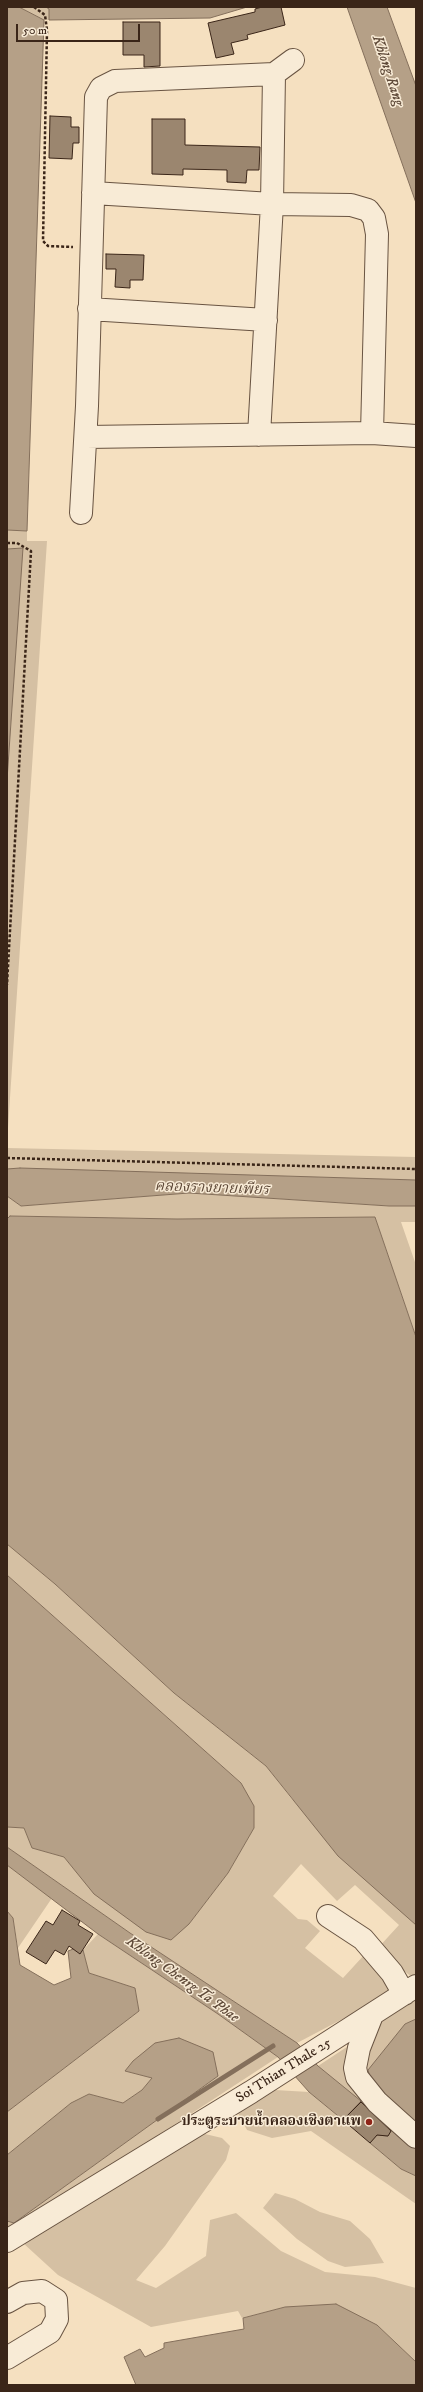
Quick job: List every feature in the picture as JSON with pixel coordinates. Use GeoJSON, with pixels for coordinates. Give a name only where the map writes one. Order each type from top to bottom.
{"type":"FeatureCollection","features":[{"type":"Feature","properties":{"kind":"street"},"geometry":{"type":"LineString","coordinates":[[81,513],[86,437],[88,310],[96,97],[101,88],[115,81],[274,74],[293,60]]}},
{"type":"Feature","properties":{"kind":"street"},"geometry":{"type":"LineString","coordinates":[[259,434],[272,204],[274,74]]}},
{"type":"Feature","properties":{"kind":"street"},"geometry":{"type":"LineString","coordinates":[[93,194],[272,204],[351,205],[368,210],[374,218],[377,234],[372,433]]}},
{"type":"Feature","properties":{"kind":"street"},"geometry":{"type":"LineString","coordinates":[[88,310],[266,320]]}},
{"type":"Feature","properties":{"kind":"street"},"geometry":{"type":"LineString","coordinates":[[86,437],[372,433],[416,436]]}},
{"type":"Feature","properties":{"kind":"street"},"geometry":{"type":"LineString","coordinates":[[328,1916],[364,1939],[392,1973],[410,1990]]}},
{"type":"Feature","properties":{"kind":"street","name":"Soi Thian Thale 25"},"geometry":{"type":"LineString","coordinates":[[7,2241],[251,2092],[410,1990]]}},
{"type":"Feature","properties":{"kind":"street"},"geometry":{"type":"LineString","coordinates":[[372,2015],[359,2048],[355,2068],[357,2077],[377,2102],[416,2137]]}},
{"type":"Feature","properties":{"kind":"street"},"geometry":{"type":"LineString","coordinates":[[7,2302],[22,2293],[42,2291],[56,2300],[57,2318],[50,2332],[7,2358]]}},
{"type":"Feature","properties":{"kind":"path"},"geometry":{"type":"LineString","coordinates":[[34,7],[44,15],[47,30],[43,241],[48,246],[91,248]]}},
{"type":"Feature","properties":{"kind":"path"},"geometry":{"type":"LineString","coordinates":[[7,543],[17,543],[31,550],[7,985]]}},
{"type":"Feature","properties":{"kind":"path"},"geometry":{"type":"LineString","coordinates":[[7,1158],[416,1169]]}},
{"type":"Feature","properties":{"kind":"shaded area"},"geometry":{"type":"Polygon","coordinates":[[[19,7],[46,7],[49,9],[49,20],[44,20],[19,7]]]}},
{"type":"Feature","properties":{"kind":"shaded area"},"geometry":{"type":"Polygon","coordinates":[[[7,530],[27,531],[27,541],[47,541],[7,1143],[7,780],[22,548],[7,549],[7,530]]]}},
{"type":"Feature","properties":{"kind":"shaded area"},"geometry":{"type":"Polygon","coordinates":[[[7,1148],[416,1157],[416,1180],[7,1169],[7,1148]]]}},
{"type":"Feature","properties":{"kind":"shaded area"},"geometry":{"type":"Polygon","coordinates":[[[189,1193],[389,1206],[416,1206],[416,1222],[401,1222],[416,1265],[416,1337],[375,1217],[177,1219],[10,1216],[7,1219],[7,1196],[21,1206],[189,1193]]]}},
{"type":"Feature","properties":{"kind":"shaded area"},"geometry":{"type":"Polygon","coordinates":[[[7,1544],[55,1584],[174,1693],[266,1766],[291,1798],[416,1925],[416,1976],[413,1978],[377,1949],[399,1925],[355,1885],[337,1901],[301,1864],[273,1896],[298,1919],[307,1920],[320,1931],[305,1948],[343,1978],[365,1954],[388,1980],[388,1995],[297,2043],[130,1933],[7,1847],[7,1827],[24,1828],[32,1848],[64,1857],[74,1869],[189,1924],[228,1873],[254,1828],[241,1783],[7,1575],[7,1544]]]}},
{"type":"Feature","properties":{"kind":"shaded area"},"geometry":{"type":"Polygon","coordinates":[[[7,1865],[52,1898],[18,1948],[13,1918],[7,1911],[7,1865]]]}},
{"type":"Feature","properties":{"kind":"shaded area"},"geometry":{"type":"Polygon","coordinates":[[[98,1934],[218,2014],[278,2057],[7,2234],[7,2221],[14,2223],[218,2076],[125,2071],[153,2078],[142,2090],[123,2103],[89,2094],[71,2103],[7,2155],[7,2112],[139,2011],[135,1988],[89,1973],[83,1950],[98,1934]]]}},
{"type":"Feature","properties":{"kind":"shaded area"},"geometry":{"type":"Polygon","coordinates":[[[416,1997],[416,2019],[405,2024],[416,2148],[318,2066],[374,2029],[394,2011],[416,1997]]]}},
{"type":"Feature","properties":{"kind":"shaded area"},"geometry":{"type":"Polygon","coordinates":[[[275,2090],[309,2092],[401,2169],[416,2176],[416,2204],[311,2131],[272,2138],[247,2130],[238,2113],[275,2090]]]}},
{"type":"Feature","properties":{"kind":"shaded area"},"geometry":{"type":"Polygon","coordinates":[[[193,2134],[205,2134],[222,2138],[230,2146],[226,2160],[165,2246],[136,2280],[156,2288],[206,2256],[210,2220],[236,2213],[281,2251],[325,2272],[375,2277],[416,2288],[416,2362],[377,2325],[285,2307],[242,2318],[238,2311],[151,2327],[58,2275],[23,2243],[193,2134]]]}},
{"type":"Feature","properties":{"kind":"shaded area"},"geometry":{"type":"Polygon","coordinates":[[[275,2193],[295,2199],[320,2212],[350,2221],[370,2239],[384,2263],[345,2267],[328,2261],[297,2239],[263,2208],[275,2193]]]}},
{"type":"Feature","properties":{"kind":"water"},"geometry":{"type":"Polygon","coordinates":[[[7,7],[19,7],[44,20],[27,531],[7,530],[7,7]]]}},
{"type":"Feature","properties":{"kind":"water"},"geometry":{"type":"Polygon","coordinates":[[[46,7],[247,7],[210,18],[49,20],[49,9],[46,7]]]}},
{"type":"Feature","properties":{"kind":"water","name":"Khlong Rang"},"geometry":{"type":"Polygon","coordinates":[[[347,7],[387,7],[416,86],[416,203],[347,7]]]}},
{"type":"Feature","properties":{"kind":"water"},"geometry":{"type":"Polygon","coordinates":[[[23,548],[7,780],[7,549],[23,548]]]}},
{"type":"Feature","properties":{"kind":"water","name":"คลองรางยายเพียร"},"geometry":{"type":"Polygon","coordinates":[[[20,1168],[416,1180],[416,1206],[389,1206],[189,1193],[21,1206],[7,1196],[7,1169],[20,1168]]]}},
{"type":"Feature","properties":{"kind":"water"},"geometry":{"type":"Polygon","coordinates":[[[10,1216],[177,1219],[375,1217],[416,1337],[416,1925],[338,1856],[266,1766],[174,1693],[55,1584],[7,1544],[7,1219],[10,1216]]]}},
{"type":"Feature","properties":{"kind":"water"},"geometry":{"type":"Polygon","coordinates":[[[7,1575],[241,1783],[254,1806],[254,1828],[228,1873],[189,1924],[171,1940],[146,1932],[94,1894],[64,1857],[32,1848],[24,1828],[7,1827],[7,1575]]]}},
{"type":"Feature","properties":{"kind":"water","name":"Khlong Chenrg Ta Phae"},"geometry":{"type":"Polygon","coordinates":[[[7,1847],[130,1933],[297,2043],[318,2066],[361,2101],[343,2120],[309,2092],[278,2057],[218,2014],[98,1934],[7,1865],[7,1847]]]}},
{"type":"Feature","properties":{"kind":"water"},"geometry":{"type":"Polygon","coordinates":[[[7,1911],[13,1918],[20,1965],[54,1985],[71,1978],[68,1951],[76,1948],[83,1950],[89,1973],[135,1988],[139,2011],[7,2112],[7,1911]]]}},
{"type":"Feature","properties":{"kind":"water"},"geometry":{"type":"Polygon","coordinates":[[[416,2019],[416,2134],[375,2096],[368,2070],[405,2024],[416,2019]]]}},
{"type":"Feature","properties":{"kind":"water"},"geometry":{"type":"Polygon","coordinates":[[[179,2038],[213,2052],[218,2076],[14,2223],[7,2221],[7,2155],[71,2103],[89,2094],[123,2103],[142,2090],[152,2078],[125,2071],[133,2061],[155,2043],[179,2038]]]}},
{"type":"Feature","properties":{"kind":"water"},"geometry":{"type":"Polygon","coordinates":[[[393,2128],[416,2148],[416,2176],[401,2169],[370,2143],[377,2135],[388,2136],[393,2128]]]}},
{"type":"Feature","properties":{"kind":"water"},"geometry":{"type":"Polygon","coordinates":[[[336,2304],[377,2325],[416,2362],[416,2385],[136,2385],[124,2357],[140,2349],[145,2357],[164,2348],[164,2343],[244,2329],[243,2318],[285,2307],[336,2304]]]}},
{"type":"Feature","properties":{"kind":"building"},"geometry":{"type":"Polygon","coordinates":[[[262,7],[281,7],[285,25],[247,35],[248,39],[231,43],[234,54],[216,58],[208,23],[255,12],[255,9],[262,7]]]}},
{"type":"Feature","properties":{"kind":"building"},"geometry":{"type":"Polygon","coordinates":[[[123,22],[160,22],[160,66],[144,67],[144,55],[123,55],[123,22]]]}},
{"type":"Feature","properties":{"kind":"building"},"geometry":{"type":"Polygon","coordinates":[[[50,116],[71,117],[71,127],[79,127],[79,143],[73,143],[72,159],[49,158],[50,116]]]}},
{"type":"Feature","properties":{"kind":"building"},"geometry":{"type":"Polygon","coordinates":[[[152,119],[185,119],[185,145],[260,147],[259,170],[247,170],[246,183],[227,182],[227,170],[183,169],[183,175],[152,174],[152,119]]]}},
{"type":"Feature","properties":{"kind":"building"},"geometry":{"type":"Polygon","coordinates":[[[106,254],[144,255],[143,280],[130,280],[130,288],[115,287],[116,269],[106,269],[106,254]]]}},
{"type":"Feature","properties":{"kind":"building"},"geometry":{"type":"Polygon","coordinates":[[[62,1910],[80,1921],[78,1925],[93,1934],[80,1954],[69,1946],[64,1955],[55,1950],[46,1964],[26,1952],[46,1921],[53,1925],[62,1910]]]}},
{"type":"Feature","properties":{"kind":"building","name":"ประตูระบายน้ำคลองเชิงตาแพ"},"geometry":{"type":"Polygon","coordinates":[[[361,2102],[391,2131],[388,2136],[377,2135],[370,2143],[343,2120],[361,2102]]]}},
{"type":"Feature","properties":{"kind":"waterway"},"geometry":{"type":"LineString","coordinates":[[158,2119],[273,2046]]}},
{"type":"Feature","properties":{"kind":"place","name":"ประตูระบายน้ำคลองเชิงตาแพ"},"geometry":{"type":"Point","coordinates":[369,2122]}}]}
